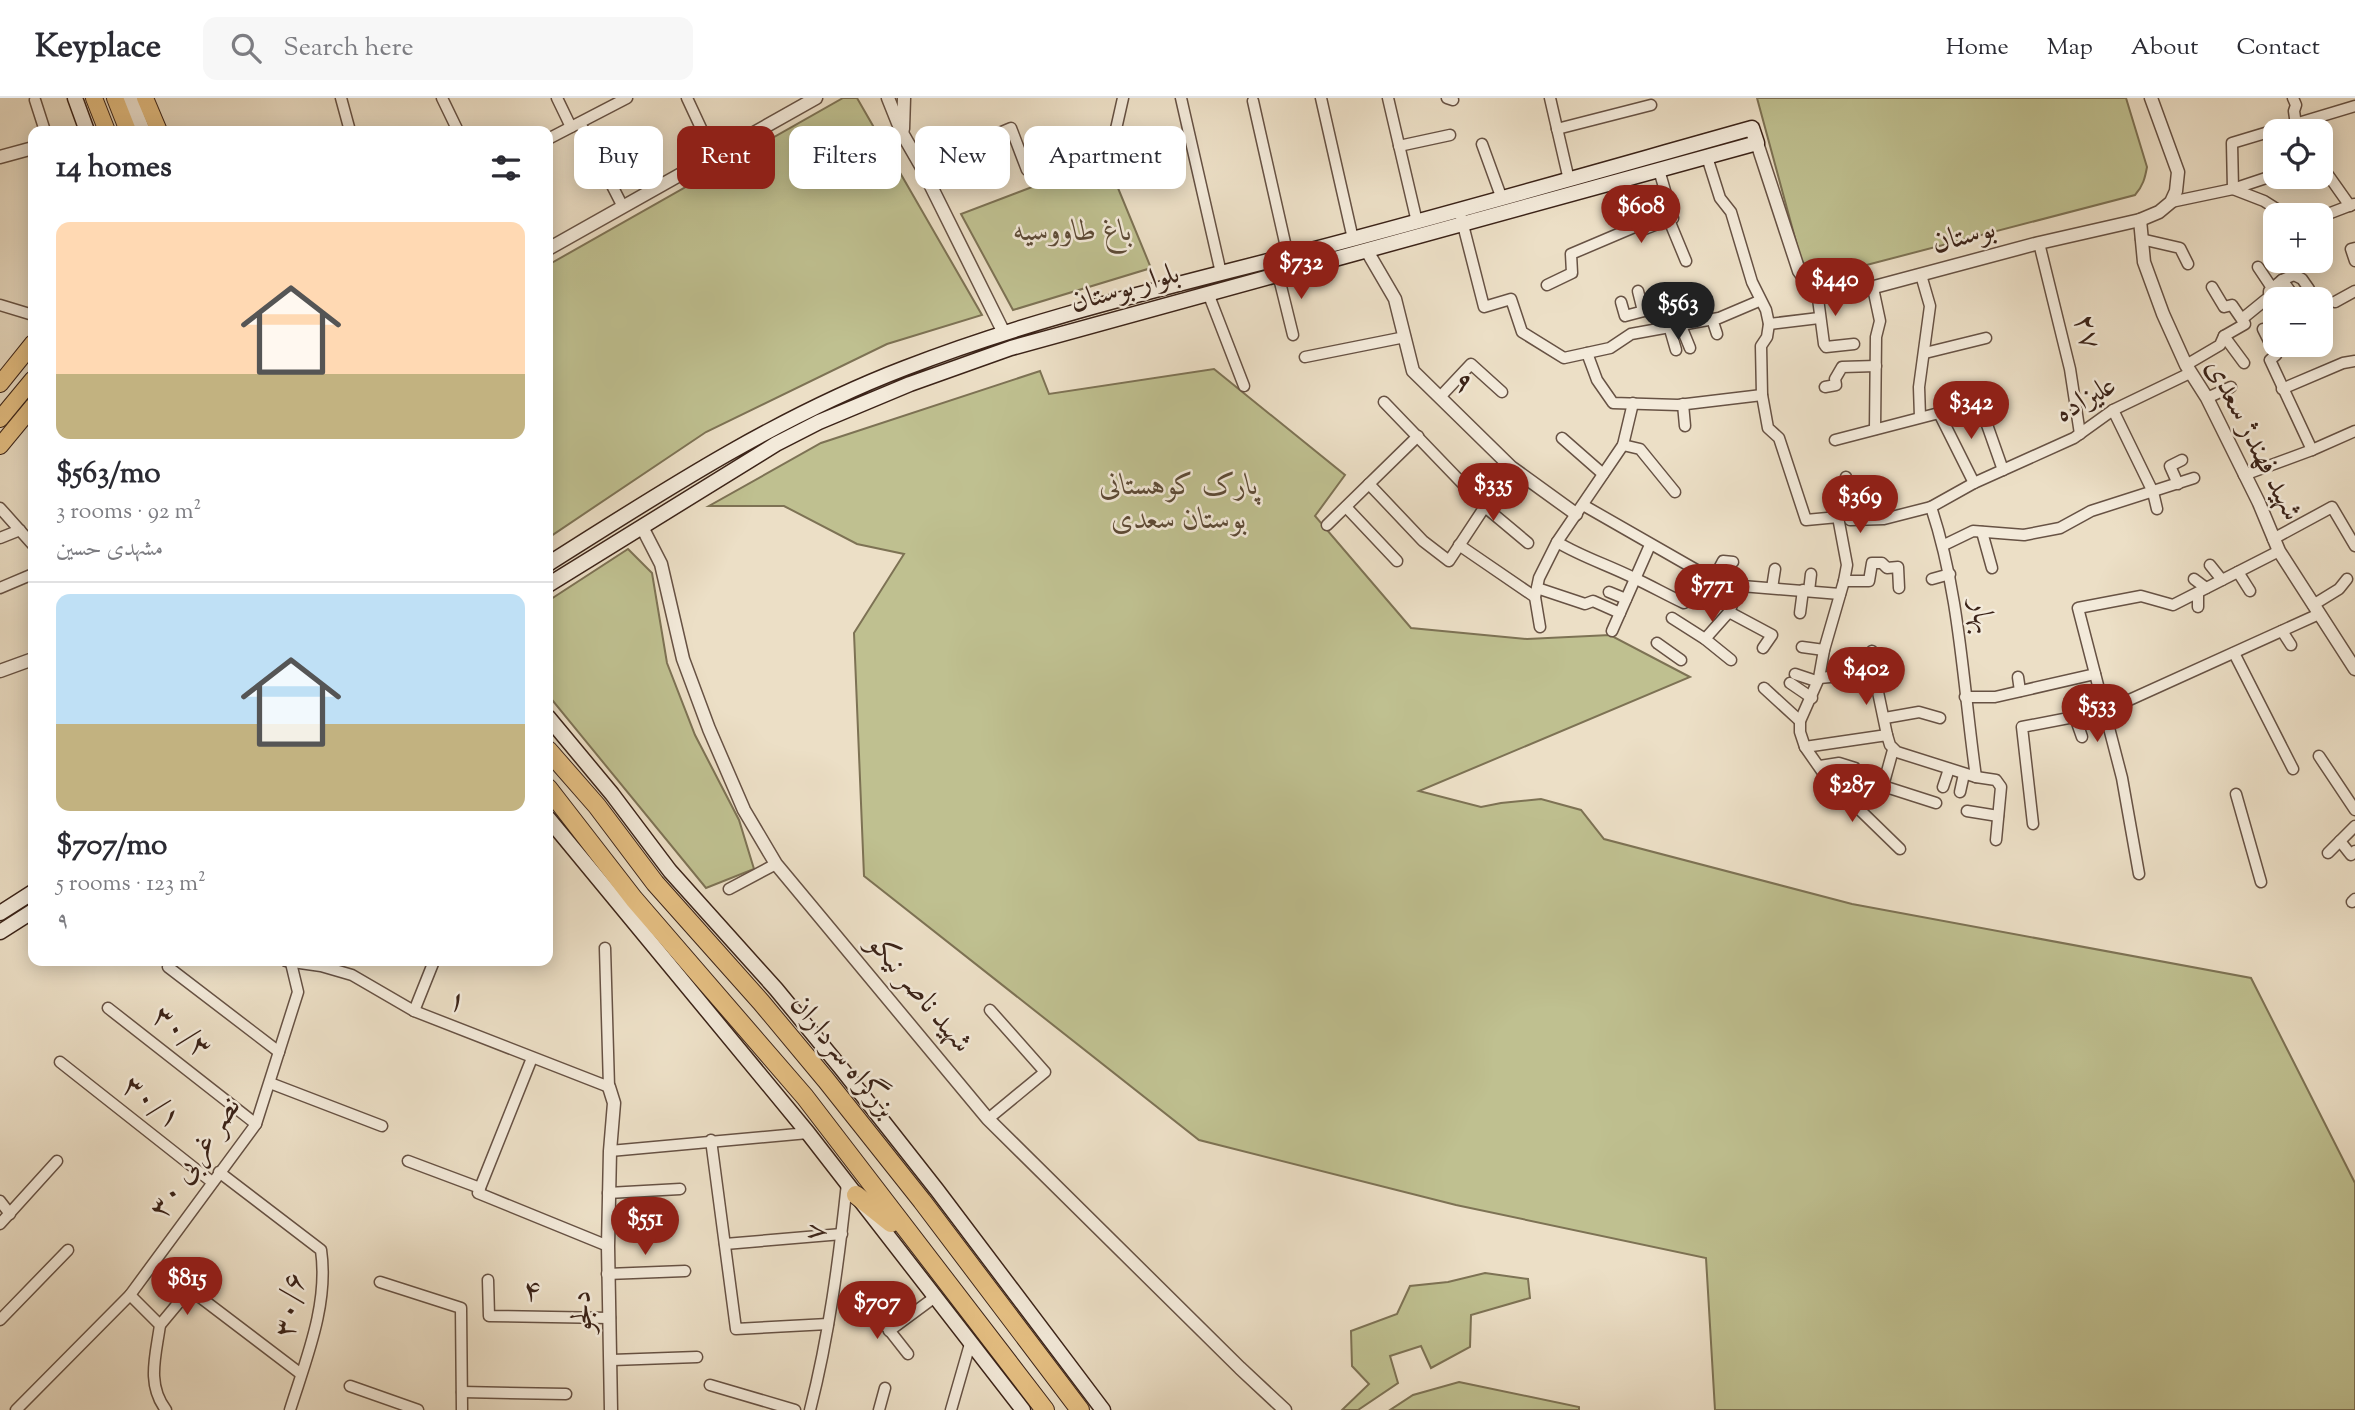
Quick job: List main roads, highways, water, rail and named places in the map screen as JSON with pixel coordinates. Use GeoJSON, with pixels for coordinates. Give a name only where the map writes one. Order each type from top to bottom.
{"type":"FeatureCollection","features":[{"type":"Feature","properties":{"kind":"highway","name":"بزرگراه سرداران"},"geometry":{"type":"LineString","coordinates":[[553,756],[597,806],[655,883],[827,1080],[1075,1403]]}},
{"type":"Feature","properties":{"kind":"highway","name":"بزرگراه سرداران"},"geometry":{"type":"LineString","coordinates":[[553,794],[634,899],[805,1097],[1045,1410]]}},
{"type":"Feature","properties":{"kind":"highway"},"geometry":{"type":"LineString","coordinates":[[761,1002],[776,989]]}},
{"type":"Feature","properties":{"kind":"highway"},"geometry":{"type":"LineString","coordinates":[[851,1189],[912,1238]]}},
{"type":"Feature","properties":{"kind":"highway"},"geometry":{"type":"LineString","coordinates":[[1051,1410],[1075,1403]]}},
{"type":"Feature","properties":{"kind":"main road"},"geometry":{"type":"LineString","coordinates":[[75,98],[85,126]]}},
{"type":"Feature","properties":{"kind":"main road"},"geometry":{"type":"LineString","coordinates":[[94,98],[105,126]]}},
{"type":"Feature","properties":{"kind":"main road"},"geometry":{"type":"LineString","coordinates":[[115,98],[126,126]]}},
{"type":"Feature","properties":{"kind":"main road"},"geometry":{"type":"LineString","coordinates":[[130,98],[141,126]]}},
{"type":"Feature","properties":{"kind":"main road"},"geometry":{"type":"LineString","coordinates":[[145,98],[157,126]]}},
{"type":"Feature","properties":{"kind":"main road","name":"بلوار بوستان"},"geometry":{"type":"LineString","coordinates":[[553,561],[721,456],[811,408],[904,368],[1004,333],[1178,284],[1417,222],[1461,218],[1659,170],[1757,143],[1752,128],[1502,199],[1461,218],[1367,251],[1011,348],[910,384],[819,422],[766,450],[553,582]]}},
{"type":"Feature","properties":{"kind":"main road"},"geometry":{"type":"LineString","coordinates":[[1178,284],[1184,299]]}},
{"type":"Feature","properties":{"kind":"main road"},"geometry":{"type":"LineString","coordinates":[[1004,333],[1011,348]]}},
{"type":"Feature","properties":{"kind":"main road"},"geometry":{"type":"LineString","coordinates":[[0,384],[28,349]]}},
{"type":"Feature","properties":{"kind":"main road"},"geometry":{"type":"LineString","coordinates":[[0,419],[28,385]]}},
{"type":"Feature","properties":{"kind":"main road"},"geometry":{"type":"LineString","coordinates":[[811,408],[819,422]]}},
{"type":"Feature","properties":{"kind":"main road"},"geometry":{"type":"LineString","coordinates":[[0,446],[28,412]]}},
{"type":"Feature","properties":{"kind":"main road"},"geometry":{"type":"LineString","coordinates":[[553,723],[612,794],[670,872],[776,989],[937,1190],[1103,1410]]}},
{"type":"Feature","properties":{"kind":"main road"},"geometry":{"type":"LineString","coordinates":[[553,824],[808,1133],[1023,1410]]}},
{"type":"Feature","properties":{"kind":"main road"},"geometry":{"type":"LineString","coordinates":[[0,913],[28,895]]}},
{"type":"Feature","properties":{"kind":"main road"},"geometry":{"type":"LineString","coordinates":[[0,932],[28,914]]}},
{"type":"Feature","properties":{"kind":"park label","name":"باغ طاووسیه"},"geometry":{"type":"Point","coordinates":[1073,232]}},
{"type":"Feature","properties":{"kind":"park label","name":"پارک کوهستانی بوستان سعدی"},"geometry":{"type":"Point","coordinates":[1179,503]}}]}
